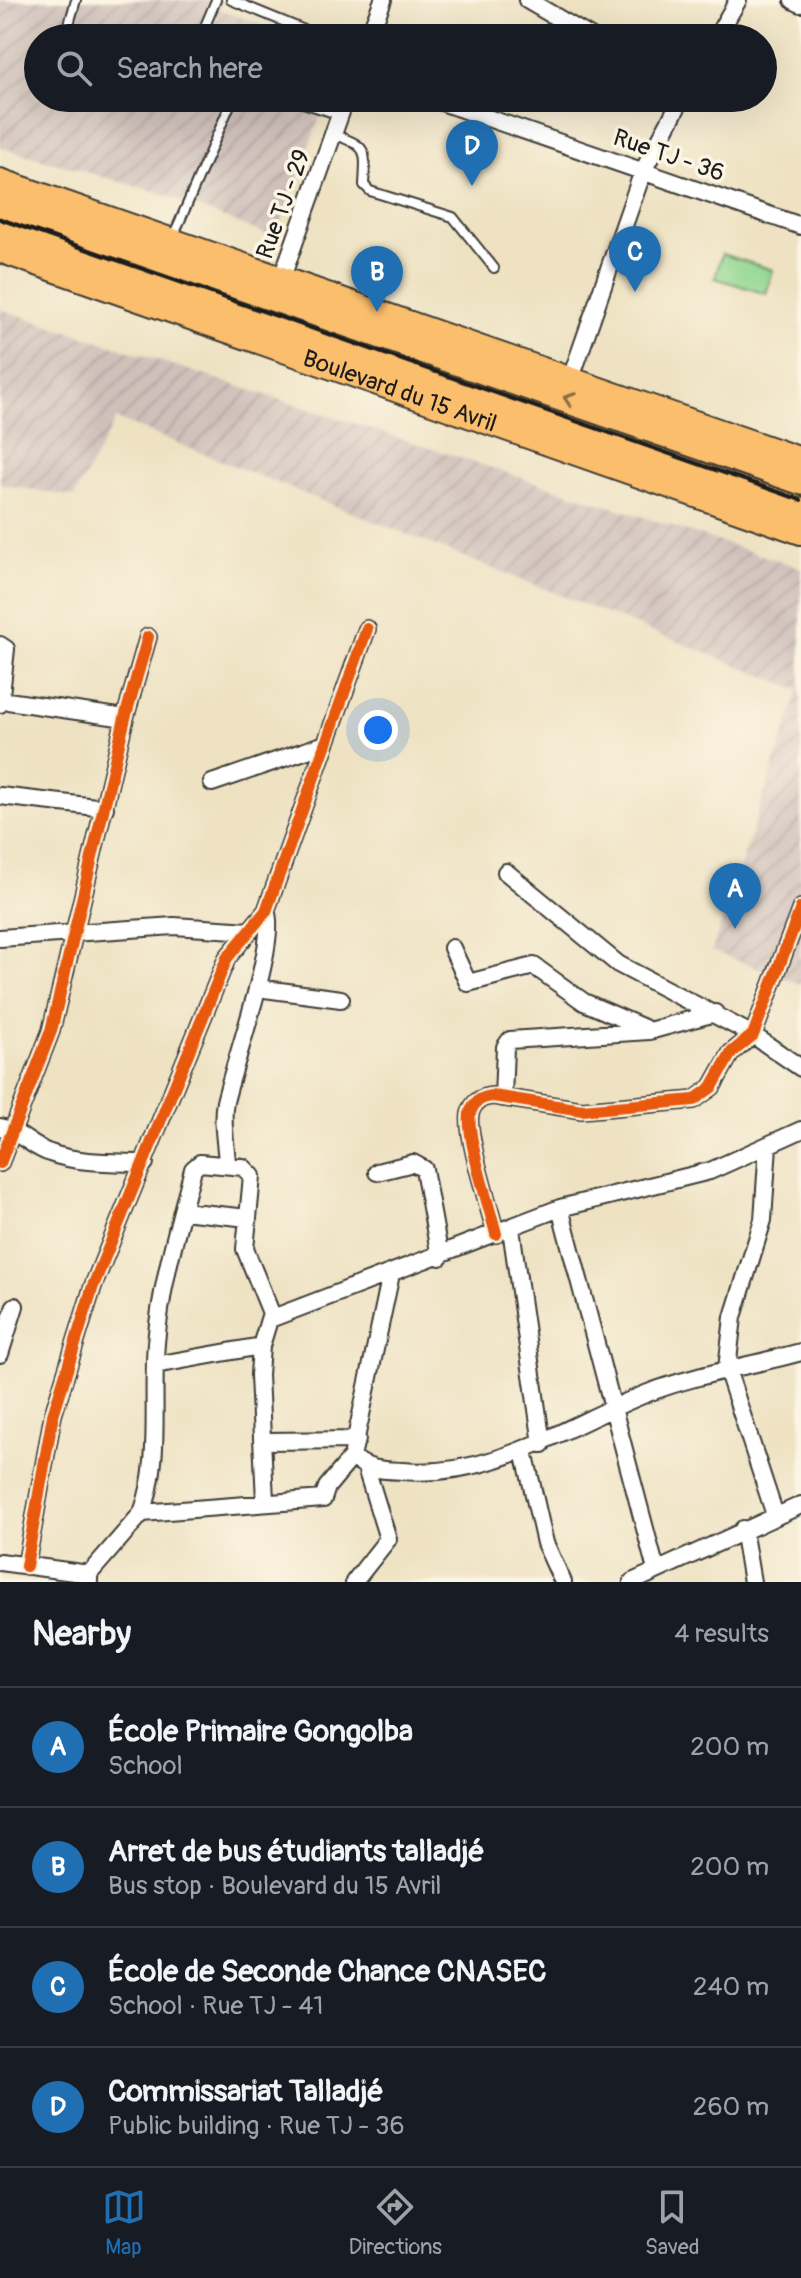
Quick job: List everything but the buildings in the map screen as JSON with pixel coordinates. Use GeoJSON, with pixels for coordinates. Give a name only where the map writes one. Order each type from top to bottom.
{"type":"FeatureCollection","features":[{"type":"Feature","properties":{"kind":"highway","name":"Boulevard du 15 Avril"},"geometry":{"type":"LineString","coordinates":[[0,202],[801,480]]}},
{"type":"Feature","properties":{"kind":"highway","name":"Boulevard du 15 Avril"},"geometry":{"type":"LineString","coordinates":[[0,233],[801,512]]}},
{"type":"Feature","properties":{"kind":"main road"},"geometry":{"type":"LineString","coordinates":[[0,181],[801,460]]}},
{"type":"Feature","properties":{"kind":"main road","name":"Boulevard du 15 Avril"},"geometry":{"type":"LineString","coordinates":[[0,250],[801,532]]}},
{"type":"Feature","properties":{"kind":"street"},"geometry":{"type":"LineString","coordinates":[[374,24],[383,0]]}},
{"type":"Feature","properties":{"kind":"street"},"geometry":{"type":"LineString","coordinates":[[527,0],[568,24]]}},
{"type":"Feature","properties":{"kind":"street"},"geometry":{"type":"LineString","coordinates":[[724,24],[738,0]]}},
{"type":"Feature","properties":{"kind":"street"},"geometry":{"type":"LineString","coordinates":[[793,0],[801,4]]}},
{"type":"Feature","properties":{"kind":"street","name":"Rue TJ - 29"},"geometry":{"type":"LineString","coordinates":[[281,280],[341,112]]}},
{"type":"Feature","properties":{"kind":"street","name":"Rue TJ - 36"},"geometry":{"type":"LineString","coordinates":[[471,112],[799,221]]}},
{"type":"Feature","properties":{"kind":"street"},"geometry":{"type":"LineString","coordinates":[[571,378],[643,171],[675,112]]}},
{"type":"Feature","properties":{"kind":"street"},"geometry":{"type":"LineString","coordinates":[[38,1572],[53,1415],[93,1286],[227,958],[266,911],[325,744],[348,691],[367,629]]}},
{"type":"Feature","properties":{"kind":"street"},"geometry":{"type":"LineString","coordinates":[[0,1163],[7,1128],[46,1047],[125,718],[148,637]]}},
{"type":"Feature","properties":{"kind":"street"},"geometry":{"type":"LineString","coordinates":[[0,645],[6,649],[0,702],[125,718]]}},
{"type":"Feature","properties":{"kind":"street"},"geometry":{"type":"LineString","coordinates":[[212,783],[325,744]]}},
{"type":"Feature","properties":{"kind":"street"},"geometry":{"type":"LineString","coordinates":[[0,796],[105,808]]}},
{"type":"Feature","properties":{"kind":"street"},"geometry":{"type":"LineString","coordinates":[[506,872],[618,964],[715,1013],[801,1068]]}},
{"type":"Feature","properties":{"kind":"street"},"geometry":{"type":"LineString","coordinates":[[542,1444],[504,1232],[469,1124],[474,1103],[482,1097],[503,1098],[582,1110],[694,1100],[712,1087],[731,1053],[753,1035],[801,908]]}},
{"type":"Feature","properties":{"kind":"street"},"geometry":{"type":"LineString","coordinates":[[227,1163],[224,1105],[257,988],[271,922],[266,911]]}},
{"type":"Feature","properties":{"kind":"street"},"geometry":{"type":"LineString","coordinates":[[0,938],[174,926],[250,931]]}},
{"type":"Feature","properties":{"kind":"street"},"geometry":{"type":"LineString","coordinates":[[452,948],[468,983],[534,966],[584,1002],[649,1031]]}},
{"type":"Feature","properties":{"kind":"street"},"geometry":{"type":"LineString","coordinates":[[257,988],[341,999]]}},
{"type":"Feature","properties":{"kind":"street"},"geometry":{"type":"LineString","coordinates":[[503,1098],[505,1047],[510,1040],[649,1031],[715,1013]]}},
{"type":"Feature","properties":{"kind":"street"},"geometry":{"type":"LineString","coordinates":[[7,1128],[35,1147],[70,1159],[145,1163]]}},
{"type":"Feature","properties":{"kind":"street"},"geometry":{"type":"LineString","coordinates":[[270,1319],[440,1257],[560,1208],[692,1177],[801,1130]]}},
{"type":"Feature","properties":{"kind":"street"},"geometry":{"type":"LineString","coordinates":[[768,1145],[763,1220],[733,1317],[727,1369],[775,1515]]}},
{"type":"Feature","properties":{"kind":"street"},"geometry":{"type":"LineString","coordinates":[[0,1562],[38,1572],[89,1578],[142,1513],[153,1481],[155,1365],[162,1293],[195,1165],[227,1163],[249,1170],[252,1176],[246,1257],[268,1302],[270,1319],[261,1346],[259,1375],[265,1441],[265,1501]]}},
{"type":"Feature","properties":{"kind":"street"},"geometry":{"type":"LineString","coordinates":[[377,1172],[413,1163],[424,1169],[440,1257]]}},
{"type":"Feature","properties":{"kind":"street"},"geometry":{"type":"LineString","coordinates":[[560,1208],[614,1406],[653,1575]]}},
{"type":"Feature","properties":{"kind":"street"},"geometry":{"type":"LineString","coordinates":[[182,1211],[248,1218]]}},
{"type":"Feature","properties":{"kind":"street"},"geometry":{"type":"LineString","coordinates":[[142,1513],[265,1501],[323,1499],[327,1487],[354,1448],[391,1274]]}},
{"type":"Feature","properties":{"kind":"street"},"geometry":{"type":"LineString","coordinates":[[0,1354],[15,1306]]}},
{"type":"Feature","properties":{"kind":"street"},"geometry":{"type":"LineString","coordinates":[[155,1365],[261,1346]]}},
{"type":"Feature","properties":{"kind":"street"},"geometry":{"type":"LineString","coordinates":[[366,1468],[447,1473],[542,1444],[614,1406],[727,1369],[801,1352]]}},
{"type":"Feature","properties":{"kind":"street"},"geometry":{"type":"LineString","coordinates":[[265,1441],[354,1448]]}},
{"type":"Feature","properties":{"kind":"street"},"geometry":{"type":"LineString","coordinates":[[354,1448],[366,1468],[388,1539],[354,1582]]}},
{"type":"Feature","properties":{"kind":"street"},"geometry":{"type":"LineString","coordinates":[[524,1451],[545,1543],[563,1582]]}},
{"type":"Feature","properties":{"kind":"street"},"geometry":{"type":"LineString","coordinates":[[632,1582],[801,1505]]}},
{"type":"Feature","properties":{"kind":"street"},"geometry":{"type":"LineString","coordinates":[[743,1529],[752,1582]]}},
{"type":"Feature","properties":{"kind":"lane"},"geometry":{"type":"LineString","coordinates":[[69,24],[76,0]]}},
{"type":"Feature","properties":{"kind":"lane"},"geometry":{"type":"LineString","coordinates":[[206,24],[216,0]]}},
{"type":"Feature","properties":{"kind":"lane"},"geometry":{"type":"LineString","coordinates":[[231,0],[290,24]]}},
{"type":"Feature","properties":{"kind":"lane"},"geometry":{"type":"LineString","coordinates":[[171,241],[227,112]]}},
{"type":"Feature","properties":{"kind":"lane"},"geometry":{"type":"LineString","coordinates":[[331,112],[340,115]]}},
{"type":"Feature","properties":{"kind":"lane"},"geometry":{"type":"LineString","coordinates":[[333,134],[361,144],[365,151],[364,185],[370,191],[453,217],[494,268]]}},
{"type":"Feature","properties":{"kind":"shaded area"},"geometry":{"type":"Polygon","coordinates":[[[0,0],[222,0],[219,9],[259,24],[24,24],[24,112],[322,112],[275,238],[166,195],[0,147],[0,0]]]}},
{"type":"Feature","properties":{"kind":"shaded area"},"geometry":{"type":"Polygon","coordinates":[[[0,309],[801,568],[801,984],[712,951],[799,690],[116,419],[74,497],[0,484],[0,309]]]}},
{"type":"Feature","properties":{"kind":"green space"},"geometry":{"type":"Polygon","coordinates":[[[722,254],[773,270],[766,294],[715,278],[722,254]]]}},
{"type":"Feature","properties":{"kind":"railway"},"geometry":{"type":"LineString","coordinates":[[0,219],[801,500]]}},
{"type":"Feature","properties":{"kind":"cycle path"},"geometry":{"type":"LineString","coordinates":[[26,1566],[53,1415],[93,1286],[227,958],[266,911],[367,629]]}},
{"type":"Feature","properties":{"kind":"cycle path"},"geometry":{"type":"LineString","coordinates":[[0,1163],[51,1031],[125,718],[148,637]]}},
{"type":"Feature","properties":{"kind":"cycle path"},"geometry":{"type":"LineString","coordinates":[[496,1234],[472,1139],[470,1114],[475,1103],[493,1096],[582,1110],[694,1100],[712,1087],[731,1053],[753,1035],[801,908]]}},
{"type":"Feature","properties":{"kind":"place","name":"Commissariat Talladjé"},"geometry":{"type":"Point","coordinates":[472,186]}},
{"type":"Feature","properties":{"kind":"place","name":"École de Seconde Chance CNASEC"},"geometry":{"type":"Point","coordinates":[635,292]}},
{"type":"Feature","properties":{"kind":"place","name":"Arret de bus étudiants talladjé"},"geometry":{"type":"Point","coordinates":[377,312]}},
{"type":"Feature","properties":{"kind":"place","name":"École Primaire Gongolba"},"geometry":{"type":"Point","coordinates":[735,929]}}]}
